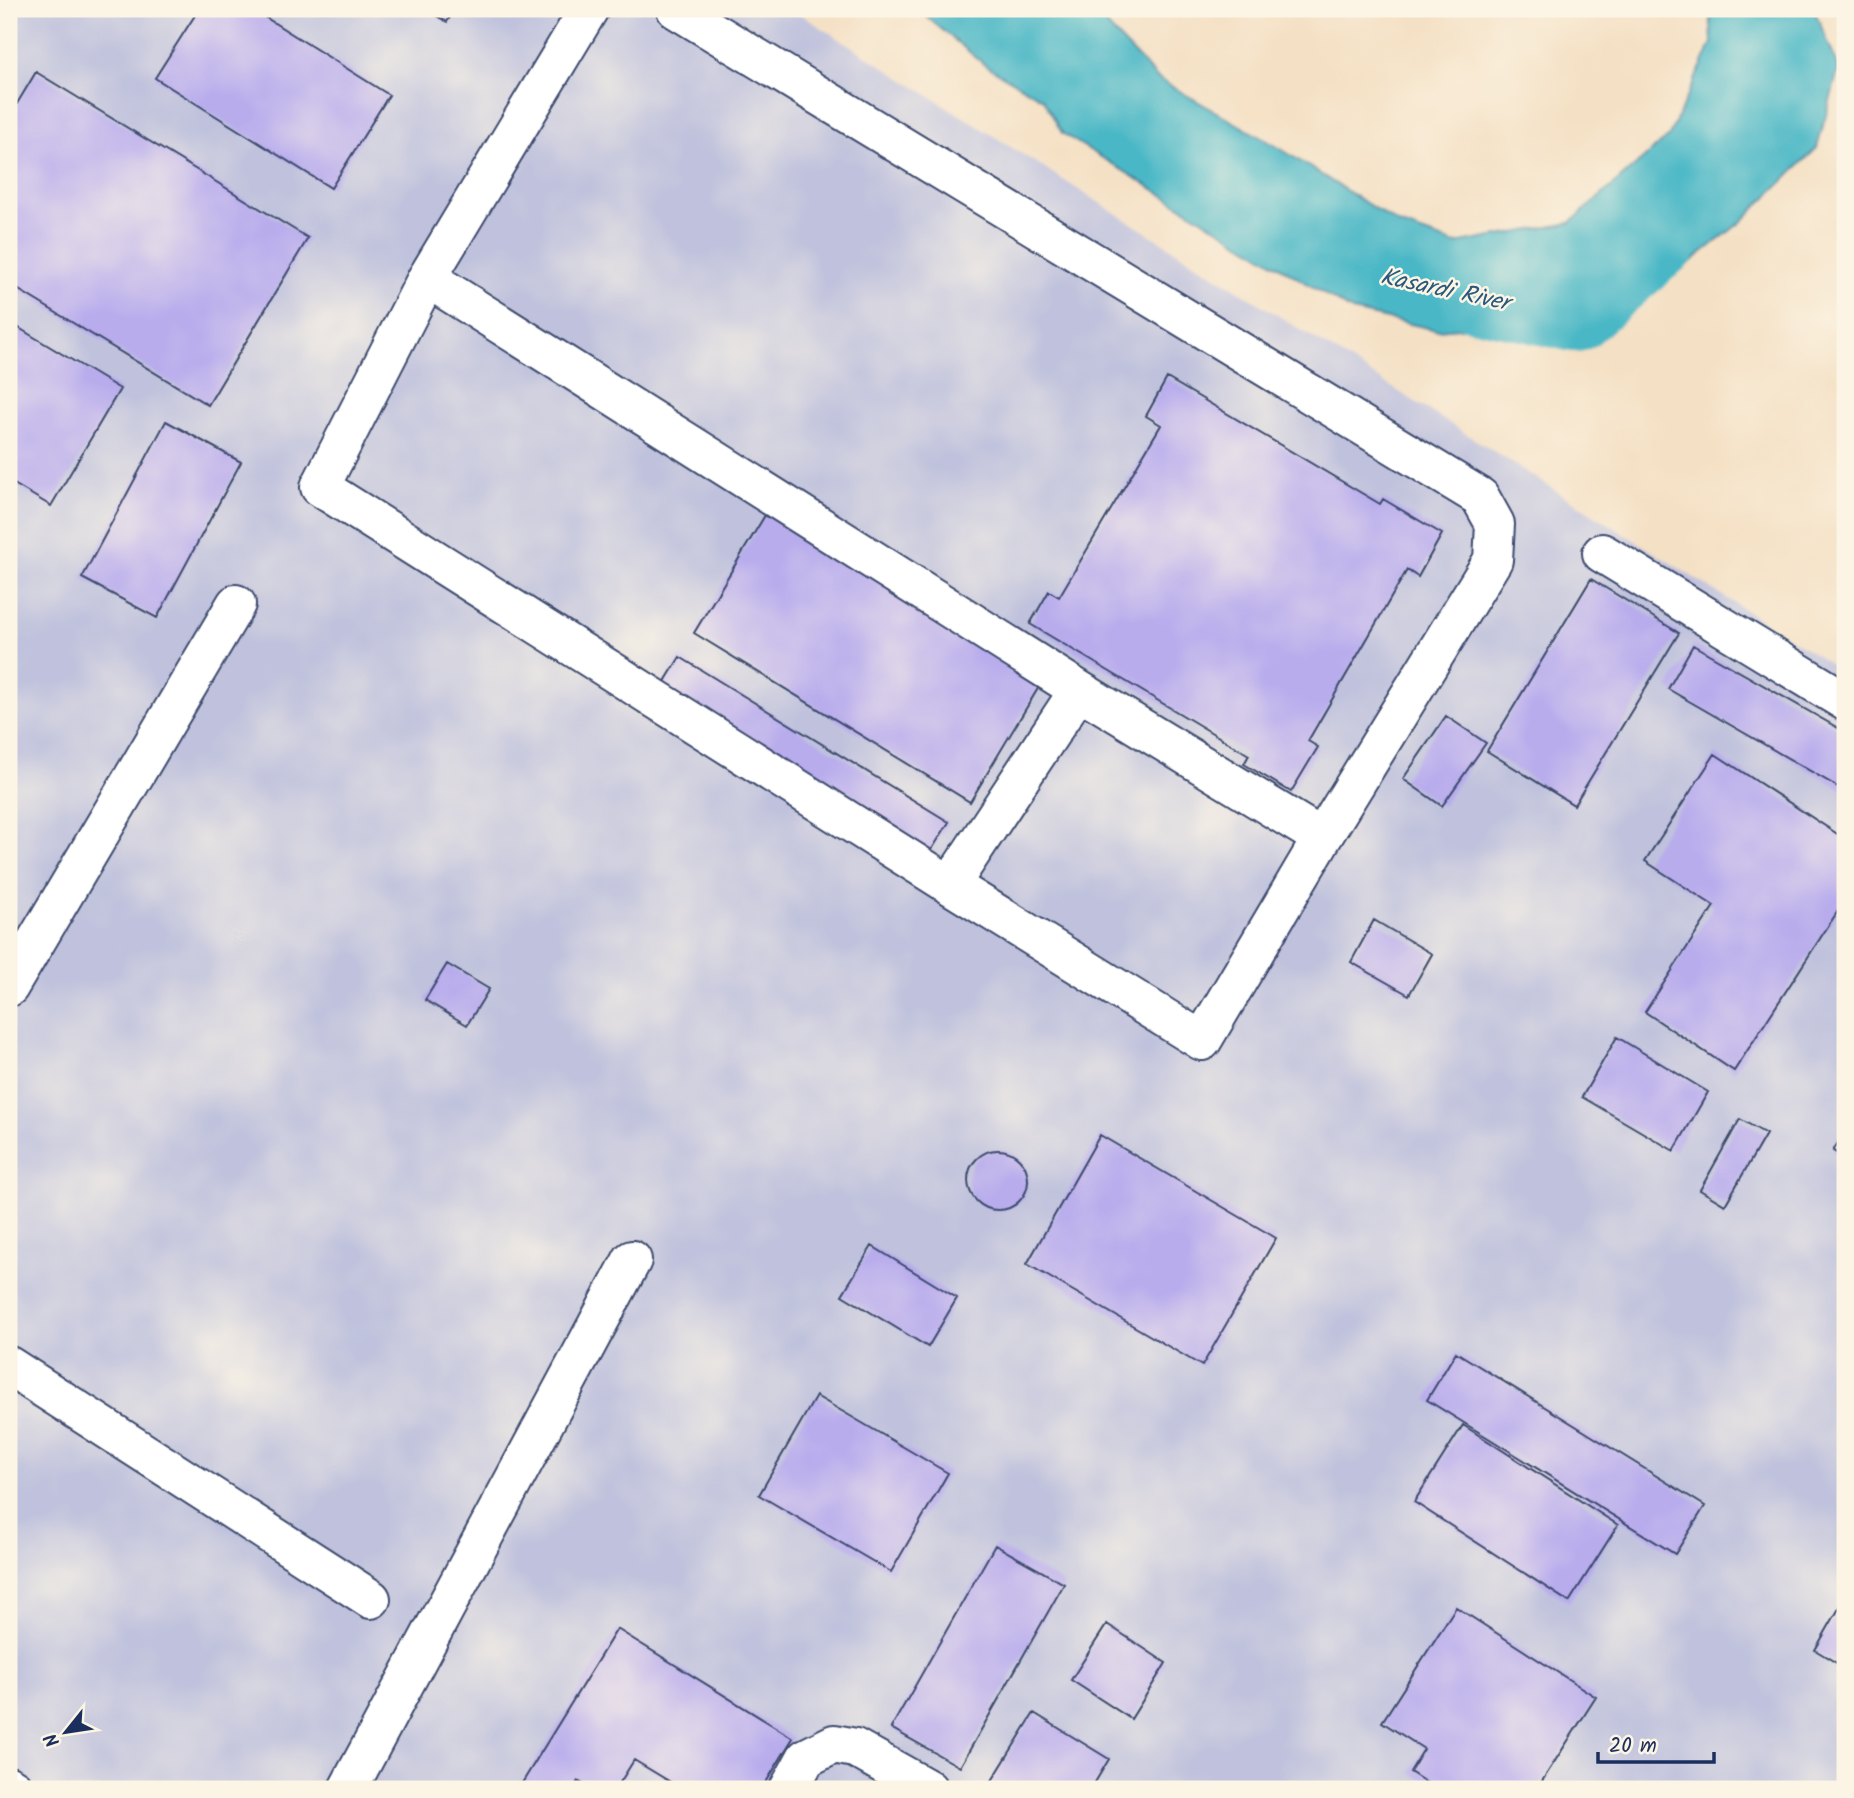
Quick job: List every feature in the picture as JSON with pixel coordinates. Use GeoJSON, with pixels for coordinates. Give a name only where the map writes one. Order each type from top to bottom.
{"type":"FeatureCollection","features":[{"type":"Feature","properties":{"kind":"street"},"geometry":{"type":"LineString","coordinates":[[589,9],[427,278],[320,487],[1202,1041],[1322,838],[1493,560],[1495,524],[1480,497],[676,9]]}},
{"type":"Feature","properties":{"kind":"street"},"geometry":{"type":"LineString","coordinates":[[427,278],[1079,690],[1322,838]]}},
{"type":"Feature","properties":{"kind":"street"},"geometry":{"type":"LineString","coordinates":[[1602,554],[1845,701]]}},
{"type":"Feature","properties":{"kind":"street"},"geometry":{"type":"LineString","coordinates":[[9,987],[236,604]]}},
{"type":"Feature","properties":{"kind":"street"},"geometry":{"type":"LineString","coordinates":[[950,885],[1079,690]]}},
{"type":"Feature","properties":{"kind":"street"},"geometry":{"type":"LineString","coordinates":[[348,1789],[632,1260]]}},
{"type":"Feature","properties":{"kind":"street"},"geometry":{"type":"LineString","coordinates":[[9,1366],[371,1599]]}},
{"type":"Feature","properties":{"kind":"street"},"geometry":{"type":"LineString","coordinates":[[789,1789],[806,1758],[834,1744],[855,1748],[928,1789]]}},
{"type":"Feature","properties":{"kind":"street"},"geometry":{"type":"LineString","coordinates":[[9,1786],[15,1789]]}},
{"type":"Feature","properties":{"kind":"shaded area"},"geometry":{"type":"Polygon","coordinates":[[[9,9],[792,9],[1845,673],[1845,1789],[9,1789],[9,9]]]}},
{"type":"Feature","properties":{"kind":"water"},"geometry":{"type":"Polygon","coordinates":[[[917,9],[1049,9],[1102,20],[1157,78],[1281,149],[1399,224],[1455,244],[1570,223],[1669,136],[1712,43],[1710,9],[1814,9],[1839,68],[1817,148],[1741,222],[1669,279],[1530,322],[1437,330],[1352,311],[1062,133],[1043,99],[985,65],[917,9]]]}},
{"type":"Feature","properties":{"kind":"building"},"geometry":{"type":"Polygon","coordinates":[[[199,9],[252,9],[389,95],[331,188],[155,78],[199,9]]]}},
{"type":"Feature","properties":{"kind":"building"},"geometry":{"type":"Polygon","coordinates":[[[425,9],[455,9],[447,22],[425,9]]]}},
{"type":"Feature","properties":{"kind":"building"},"geometry":{"type":"Polygon","coordinates":[[[36,72],[308,238],[208,405],[9,284],[9,117],[36,72]]]}},
{"type":"Feature","properties":{"kind":"building"},"geometry":{"type":"Polygon","coordinates":[[[9,322],[120,389],[51,506],[9,481],[9,322]]]}},
{"type":"Feature","properties":{"kind":"building"},"geometry":{"type":"Polygon","coordinates":[[[1167,378],[1380,504],[1383,499],[1442,534],[1418,577],[1407,570],[1308,741],[1318,747],[1291,792],[1244,764],[1249,755],[1030,624],[1049,591],[1059,597],[1161,425],[1146,416],[1167,378]]]}},
{"type":"Feature","properties":{"kind":"building"},"geometry":{"type":"Polygon","coordinates":[[[166,421],[241,462],[157,618],[82,578],[166,421]]]}},
{"type":"Feature","properties":{"kind":"building"},"geometry":{"type":"Polygon","coordinates":[[[770,507],[1046,675],[970,802],[694,633],[770,507]]]}},
{"type":"Feature","properties":{"kind":"building"},"geometry":{"type":"Polygon","coordinates":[[[1591,579],[1679,633],[1574,805],[1487,751],[1591,579]]]}},
{"type":"Feature","properties":{"kind":"building"},"geometry":{"type":"Polygon","coordinates":[[[1693,645],[1845,732],[1845,791],[1668,689],[1693,645]]]}},
{"type":"Feature","properties":{"kind":"building"},"geometry":{"type":"Polygon","coordinates":[[[680,657],[949,822],[929,854],[661,688],[680,657]]]}},
{"type":"Feature","properties":{"kind":"building"},"geometry":{"type":"Polygon","coordinates":[[[1446,716],[1486,743],[1442,806],[1403,779],[1446,716]]]}},
{"type":"Feature","properties":{"kind":"building"},"geometry":{"type":"Polygon","coordinates":[[[1715,754],[1845,839],[1845,900],[1734,1071],[1645,1012],[1714,906],[1645,861],[1715,754]]]}},
{"type":"Feature","properties":{"kind":"building"},"geometry":{"type":"Polygon","coordinates":[[[1374,920],[1432,954],[1409,995],[1351,962],[1374,920]]]}},
{"type":"Feature","properties":{"kind":"building"},"geometry":{"type":"Polygon","coordinates":[[[447,964],[489,989],[467,1025],[425,1000],[447,964]]]}},
{"type":"Feature","properties":{"kind":"building"},"geometry":{"type":"Polygon","coordinates":[[[1617,1037],[1708,1092],[1674,1151],[1582,1097],[1617,1037]]]}},
{"type":"Feature","properties":{"kind":"building"},"geometry":{"type":"Polygon","coordinates":[[[1740,1119],[1766,1134],[1725,1205],[1700,1190],[1740,1119]]]}},
{"type":"Feature","properties":{"kind":"building"},"geometry":{"type":"Polygon","coordinates":[[[1845,1131],[1845,1158],[1833,1151],[1845,1131]]]}},
{"type":"Feature","properties":{"kind":"building"},"geometry":{"type":"Polygon","coordinates":[[[1100,1135],[1276,1238],[1202,1366],[1027,1264],[1100,1135]]]}},
{"type":"Feature","properties":{"kind":"building"},"geometry":{"type":"Polygon","coordinates":[[[992,1150],[1004,1150],[1020,1158],[1026,1168],[1026,1192],[1020,1202],[1004,1210],[992,1210],[976,1202],[968,1186],[968,1174],[976,1158],[992,1150]]]}},
{"type":"Feature","properties":{"kind":"building"},"geometry":{"type":"Polygon","coordinates":[[[872,1246],[957,1298],[928,1347],[842,1295],[872,1246]]]}},
{"type":"Feature","properties":{"kind":"building"},"geometry":{"type":"Polygon","coordinates":[[[1456,1352],[1705,1506],[1675,1554],[1427,1400],[1456,1352]]]}},
{"type":"Feature","properties":{"kind":"building"},"geometry":{"type":"Polygon","coordinates":[[[816,1396],[948,1473],[891,1572],[759,1495],[816,1396]]]}},
{"type":"Feature","properties":{"kind":"building"},"geometry":{"type":"Polygon","coordinates":[[[1463,1425],[1618,1525],[1569,1602],[1414,1502],[1463,1425]]]}},
{"type":"Feature","properties":{"kind":"building"},"geometry":{"type":"Polygon","coordinates":[[[995,1545],[1064,1584],[960,1767],[891,1728],[995,1545]]]}},
{"type":"Feature","properties":{"kind":"building"},"geometry":{"type":"Polygon","coordinates":[[[1845,1598],[1845,1668],[1815,1650],[1845,1598]]]}},
{"type":"Feature","properties":{"kind":"building"},"geometry":{"type":"Polygon","coordinates":[[[1456,1607],[1596,1697],[1537,1789],[1436,1789],[1410,1772],[1424,1749],[1382,1722],[1456,1607]]]}},
{"type":"Feature","properties":{"kind":"building"},"geometry":{"type":"Polygon","coordinates":[[[1107,1624],[1166,1663],[1131,1719],[1071,1680],[1107,1624]]]}},
{"type":"Feature","properties":{"kind":"building"},"geometry":{"type":"Polygon","coordinates":[[[617,1629],[793,1738],[762,1789],[682,1789],[634,1760],[616,1789],[591,1789],[578,1781],[573,1789],[519,1788],[617,1629]]]}},
{"type":"Feature","properties":{"kind":"building"},"geometry":{"type":"Polygon","coordinates":[[[1034,1713],[1109,1759],[1091,1789],[998,1789],[990,1784],[1034,1713]]]}},
{"type":"Feature","properties":{"kind":"waterway","name":"Kasardi River"},"geometry":{"type":"LineString","coordinates":[[1464,293],[1575,317],[1664,240]]}}]}
